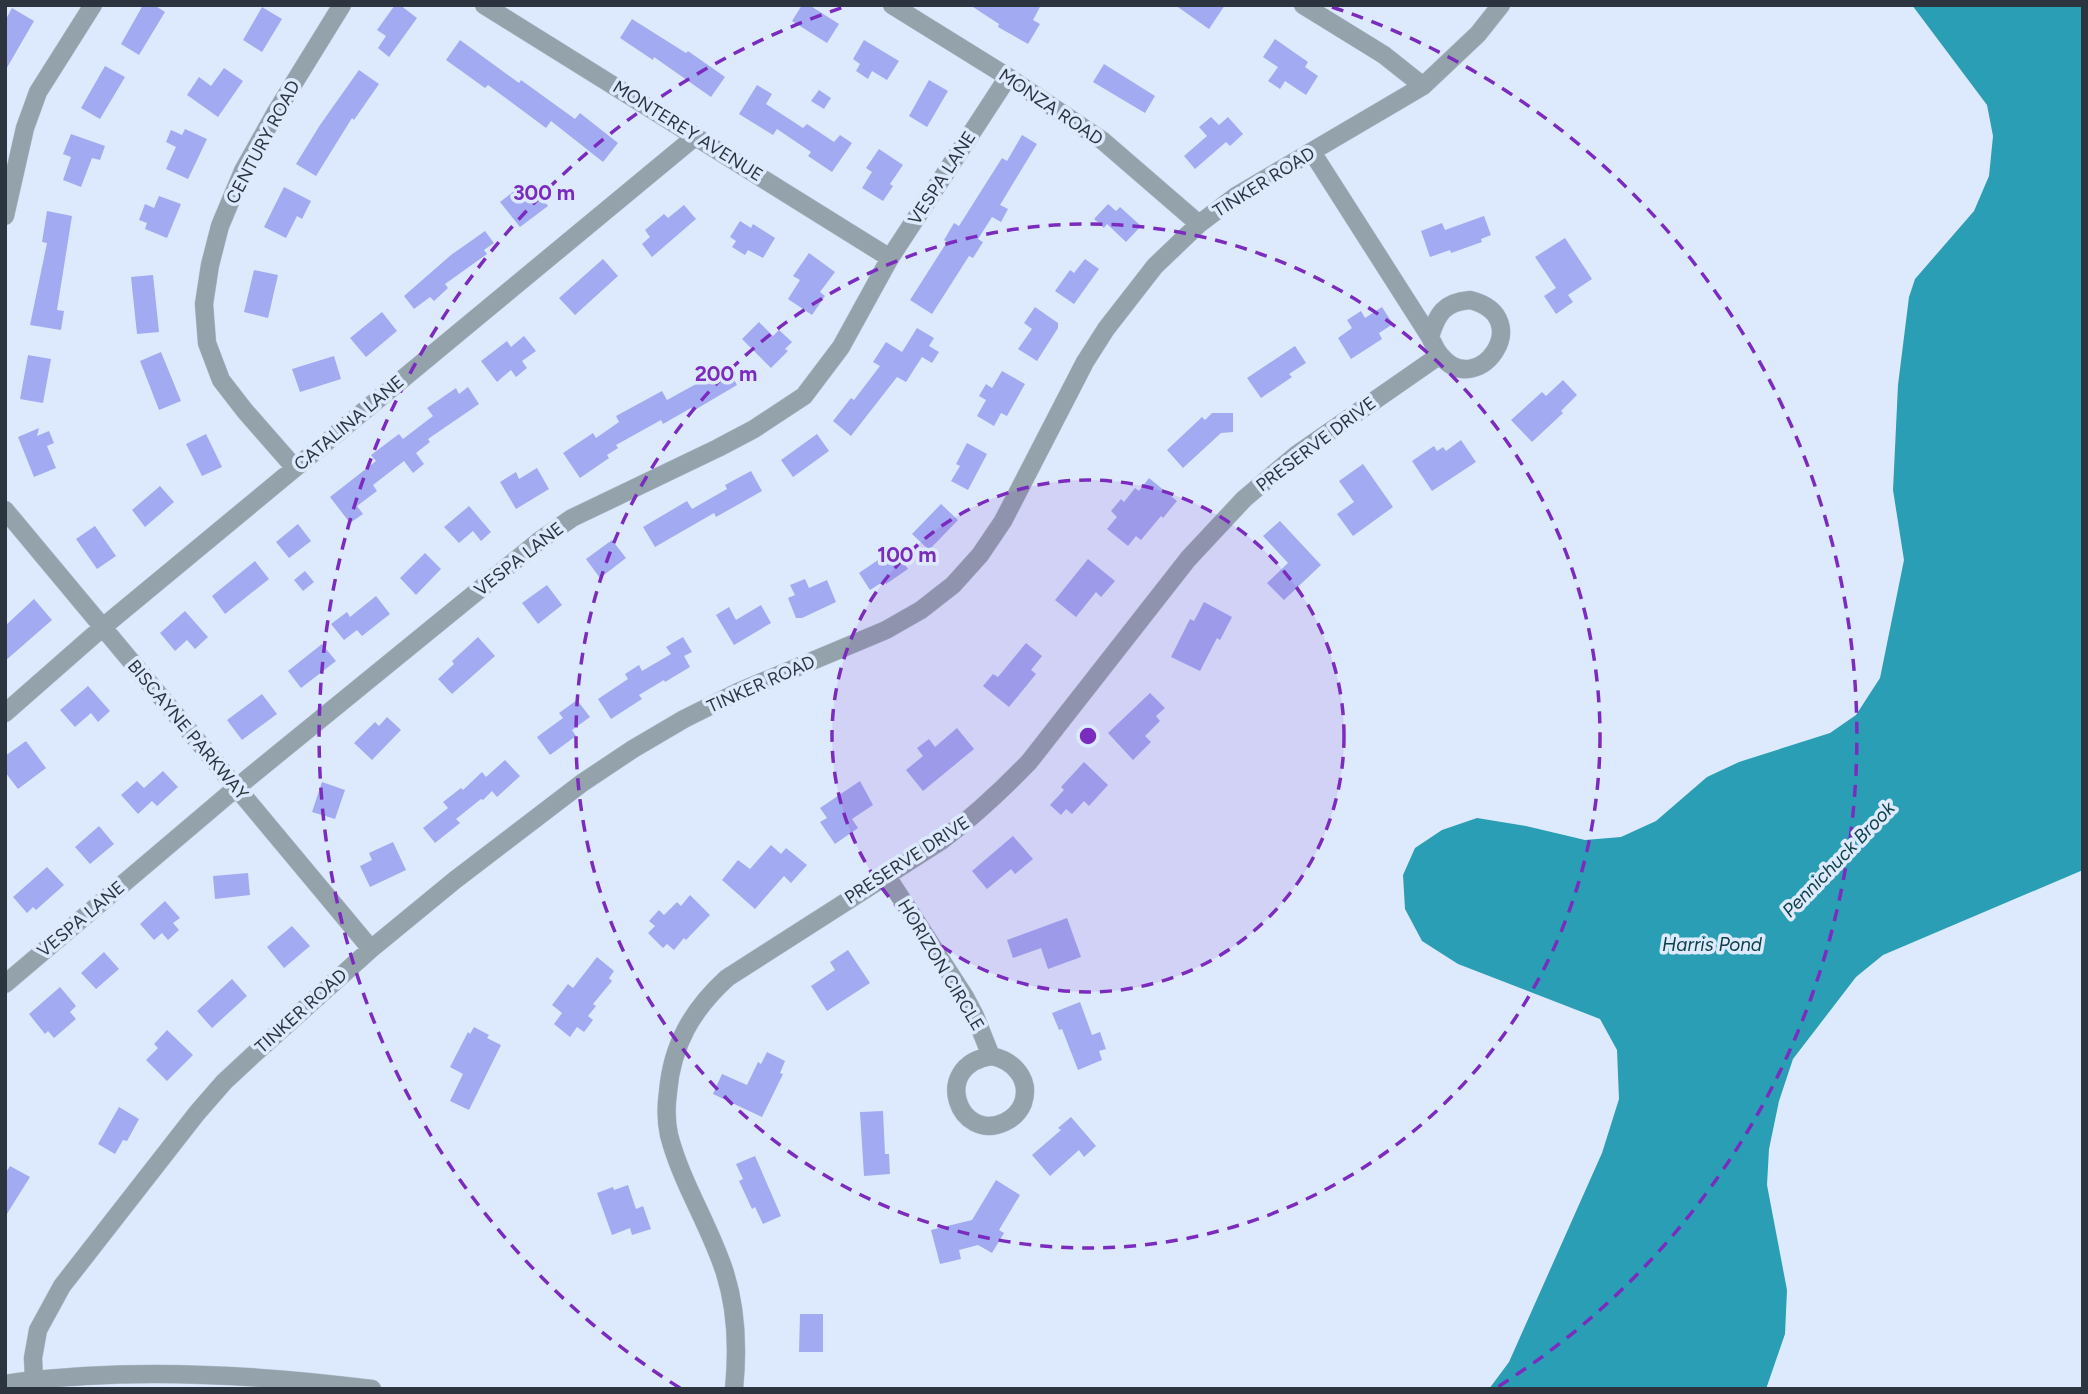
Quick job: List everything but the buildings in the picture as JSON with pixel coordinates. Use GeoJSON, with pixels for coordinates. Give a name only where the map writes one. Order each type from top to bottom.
{"type":"FeatureCollection","features":[{"type":"Feature","properties":{"kind":"street"},"geometry":{"type":"LineString","coordinates":[[5,216],[25,128],[38,92],[93,5]]}},
{"type":"Feature","properties":{"kind":"street","name":"CENTURY ROAD"},"geometry":{"type":"LineString","coordinates":[[295,468],[221,380],[207,343],[204,304],[220,226],[243,171],[342,5]]}},
{"type":"Feature","properties":{"kind":"street","name":"MONTEREY AVENUE"},"geometry":{"type":"LineString","coordinates":[[484,5],[890,258]]}},
{"type":"Feature","properties":{"kind":"street","name":"MONZA ROAD"},"geometry":{"type":"LineString","coordinates":[[892,5],[1008,77],[1103,141],[1199,224]]}},
{"type":"Feature","properties":{"kind":"street"},"geometry":{"type":"LineString","coordinates":[[1303,5],[1384,55],[1423,86]]}},
{"type":"Feature","properties":{"kind":"street","name":"TINKER ROAD"},"geometry":{"type":"LineString","coordinates":[[34,1380],[33,1358],[38,1330],[62,1286],[167,1150],[224,1082],[371,949],[455,880],[534,818],[632,749],[738,692],[886,630],[921,610],[953,585],[980,555],[1003,522],[1062,404],[1106,329],[1155,266],[1199,224],[1253,185],[1423,86],[1478,34],[1500,5]]}},
{"type":"Feature","properties":{"kind":"street","name":"VESPA LANE"},"geometry":{"type":"LineString","coordinates":[[5,984],[236,788],[539,541],[572,518],[718,449],[804,396],[841,347],[890,258],[1008,77]]}},
{"type":"Feature","properties":{"kind":"street","name":"CATALINA LANE"},"geometry":{"type":"LineString","coordinates":[[5,713],[103,627],[696,136]]}},
{"type":"Feature","properties":{"kind":"street"},"geometry":{"type":"LineString","coordinates":[[1312,152],[1440,355],[1448,363],[1458,368],[1480,366],[1497,350],[1500,328],[1490,309],[1469,300],[1458,301],[1440,313],[1430,337]]}},
{"type":"Feature","properties":{"kind":"street","name":"PRESERVE DRIVE"},"geometry":{"type":"LineString","coordinates":[[734,1389],[737,1345],[732,1297],[718,1253],[669,1134],[667,1100],[672,1060],[687,1023],[727,978],[941,841],[972,818],[1002,791],[1028,762],[1188,559],[1244,499],[1296,455],[1440,355]]}},
{"type":"Feature","properties":{"kind":"street","name":"BISCAYNE PARKWAY"},"geometry":{"type":"LineString","coordinates":[[5,510],[371,949]]}},
{"type":"Feature","properties":{"kind":"street","name":"HORIZON CIRCLE"},"geometry":{"type":"LineString","coordinates":[[886,875],[965,997],[991,1056]]}},
{"type":"Feature","properties":{"kind":"street"},"geometry":{"type":"LineString","coordinates":[[5,1384],[165,1373],[245,1377],[373,1389]]}},
{"type":"Feature","properties":{"kind":"water","name":"Harris Pond"},"geometry":{"type":"Polygon","coordinates":[[[1912,5],[2083,5],[2083,870],[1883,955],[1856,977],[1793,1059],[1779,1101],[1769,1149],[1767,1185],[1787,1290],[1785,1334],[1766,1389],[1489,1389],[1509,1362],[1602,1153],[1619,1099],[1617,1050],[1600,1019],[1458,964],[1422,941],[1405,909],[1403,875],[1415,848],[1442,830],[1477,818],[1585,840],[1621,837],[1656,821],[1707,777],[1739,762],[1830,733],[1856,715],[1880,678],[1904,560],[1893,490],[1898,385],[1909,297],[1915,279],[1974,211],[1989,176],[1993,136],[1987,105],[1912,5]]]}},
{"type":"Feature","properties":{"kind":"water label","name":"Pennichuck Brook"},"geometry":{"type":"Point","coordinates":[1838,859]}}]}
